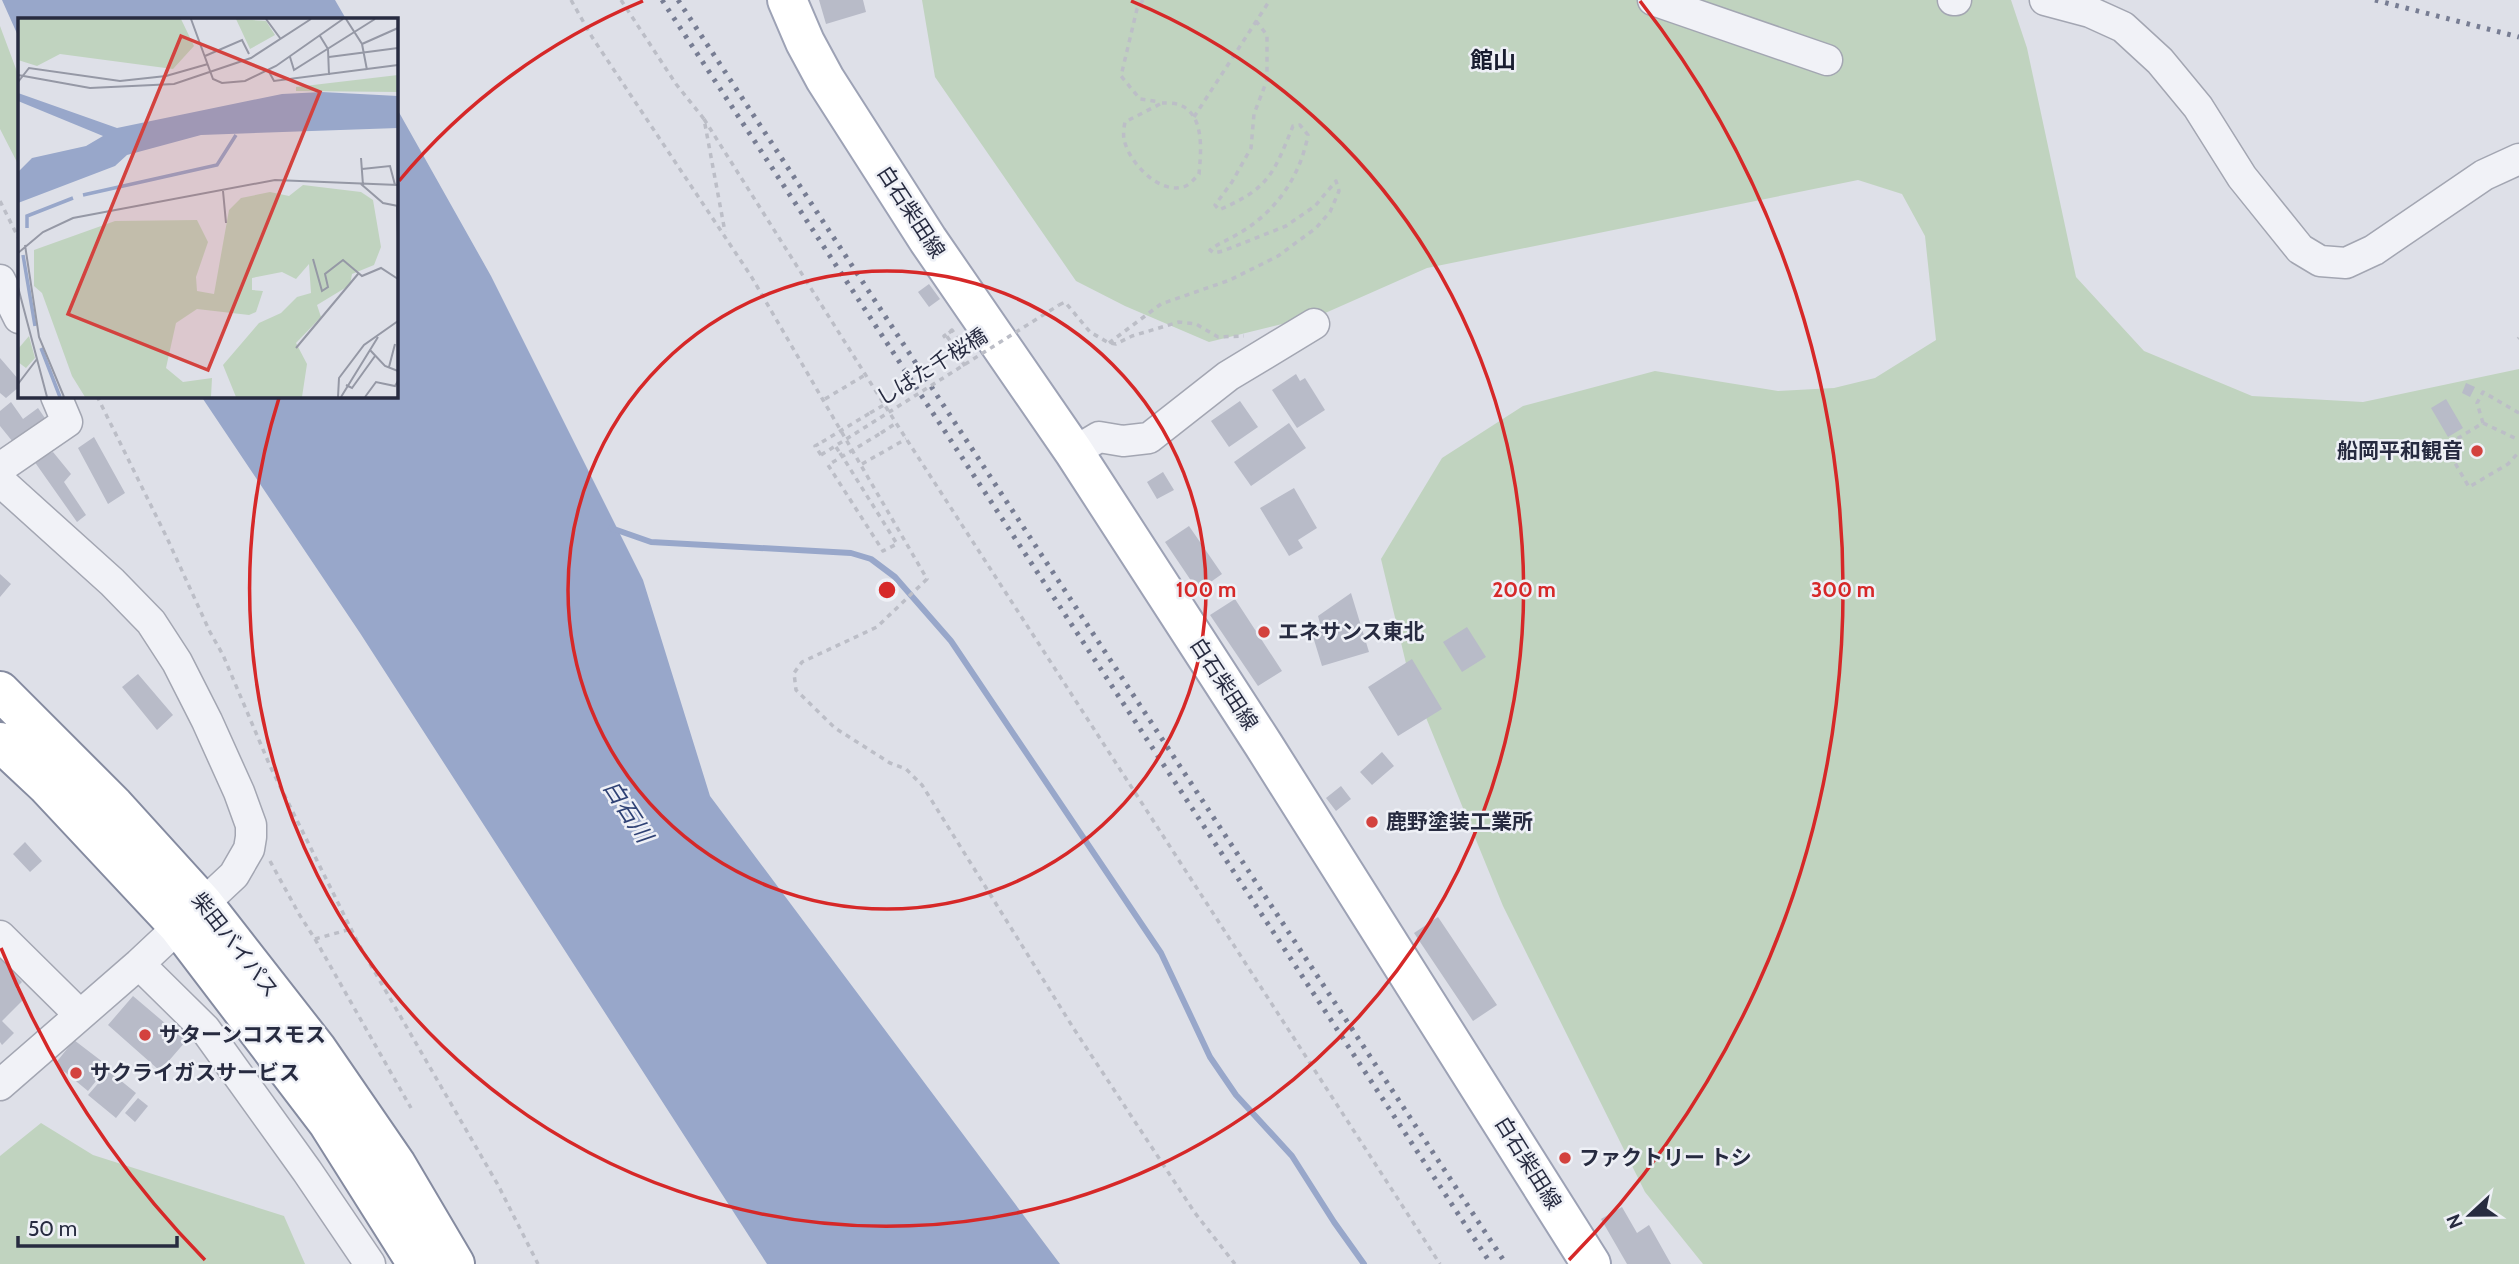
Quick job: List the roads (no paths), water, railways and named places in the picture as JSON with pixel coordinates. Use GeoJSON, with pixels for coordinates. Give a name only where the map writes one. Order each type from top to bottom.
{"type":"FeatureCollection","features":[{"type":"Feature","properties":{"kind":"main road","name":"白石柴田線"},"geometry":{"type":"LineString","coordinates":[[787,0],[825,79],[928,240],[1074,452],[1263,744],[1591,1264]]}},
{"type":"Feature","properties":{"kind":"main road","name":"柴田バイパス"},"geometry":{"type":"LineString","coordinates":[[0,691],[114,805],[328,1123],[417,1264]]}},
{"type":"Feature","properties":{"kind":"main road","name":"柴田バイパス"},"geometry":{"type":"LineString","coordinates":[[0,741],[64,804],[190,915],[317,1049],[396,1164],[455,1264]]}},
{"type":"Feature","properties":{"kind":"street"},"geometry":{"type":"LineString","coordinates":[[1653,0],[1827,61]]}},
{"type":"Feature","properties":{"kind":"street"},"geometry":{"type":"LineString","coordinates":[[2045,0],[2090,12],[2123,27],[2160,61],[2198,107],[2242,177],[2300,249],[2320,261],[2346,263],[2374,250],[2484,175],[2519,159]]}},
{"type":"Feature","properties":{"kind":"street"},"geometry":{"type":"LineString","coordinates":[[0,280],[18,316]]}},
{"type":"Feature","properties":{"kind":"street"},"geometry":{"type":"LineString","coordinates":[[1074,452],[1099,437],[1123,441],[1149,438],[1228,376],[1304,329]]}},
{"type":"Feature","properties":{"kind":"street"},"geometry":{"type":"LineString","coordinates":[[0,468],[67,422],[56,397]]}},
{"type":"Feature","properties":{"kind":"street"},"geometry":{"type":"LineString","coordinates":[[0,481],[112,582],[151,622],[177,662],[207,721],[251,825],[248,849],[234,875],[139,964],[0,1085]]}},
{"type":"Feature","properties":{"kind":"street"},"geometry":{"type":"LineString","coordinates":[[0,936],[80,1015]]}},
{"type":"Feature","properties":{"kind":"street"},"geometry":{"type":"LineString","coordinates":[[139,964],[205,1029],[323,1193],[370,1264]]}},
{"type":"Feature","properties":{"kind":"water"},"geometry":{"type":"Polygon","coordinates":[[[2,0],[335,0],[345,18],[18,18],[18,36],[2,0]]]}},
{"type":"Feature","properties":{"kind":"water","name":"白石川"},"geometry":{"type":"Polygon","coordinates":[[[397,109],[491,276],[643,580],[710,796],[1060,1264],[767,1264],[360,633],[202,397],[397,397],[397,109]]]}},
{"type":"Feature","properties":{"kind":"waterway"},"geometry":{"type":"LineString","coordinates":[[611,528],[651,542],[851,553],[871,559],[895,577],[951,641],[1161,953],[1210,1057],[1236,1095],[1292,1156],[1364,1264]]}},
{"type":"Feature","properties":{"kind":"railway"},"geometry":{"type":"LineString","coordinates":[[662,0],[1491,1264]]}},
{"type":"Feature","properties":{"kind":"railway"},"geometry":{"type":"LineString","coordinates":[[678,0],[1506,1264]]}},
{"type":"Feature","properties":{"kind":"railway"},"geometry":{"type":"LineString","coordinates":[[2375,0],[2519,37]]}},
{"type":"Feature","properties":{"kind":"place","name":"船岡平和観音"},"geometry":{"type":"Point","coordinates":[2477,451]}},
{"type":"Feature","properties":{"kind":"place","name":"エネサンス東北"},"geometry":{"type":"Point","coordinates":[1264,632]}},
{"type":"Feature","properties":{"kind":"place","name":"鹿野塗装工業所"},"geometry":{"type":"Point","coordinates":[1372,822]}},
{"type":"Feature","properties":{"kind":"place","name":"サターンコスモス"},"geometry":{"type":"Point","coordinates":[145,1035]}},
{"type":"Feature","properties":{"kind":"place","name":"サクライガスサービス"},"geometry":{"type":"Point","coordinates":[76,1073]}},
{"type":"Feature","properties":{"kind":"place","name":"ファクトリー トシ"},"geometry":{"type":"Point","coordinates":[1565,1158]}},
{"type":"Feature","properties":{"kind":"district","name":"館山"},"geometry":{"type":"Point","coordinates":[1493,60]}}]}
